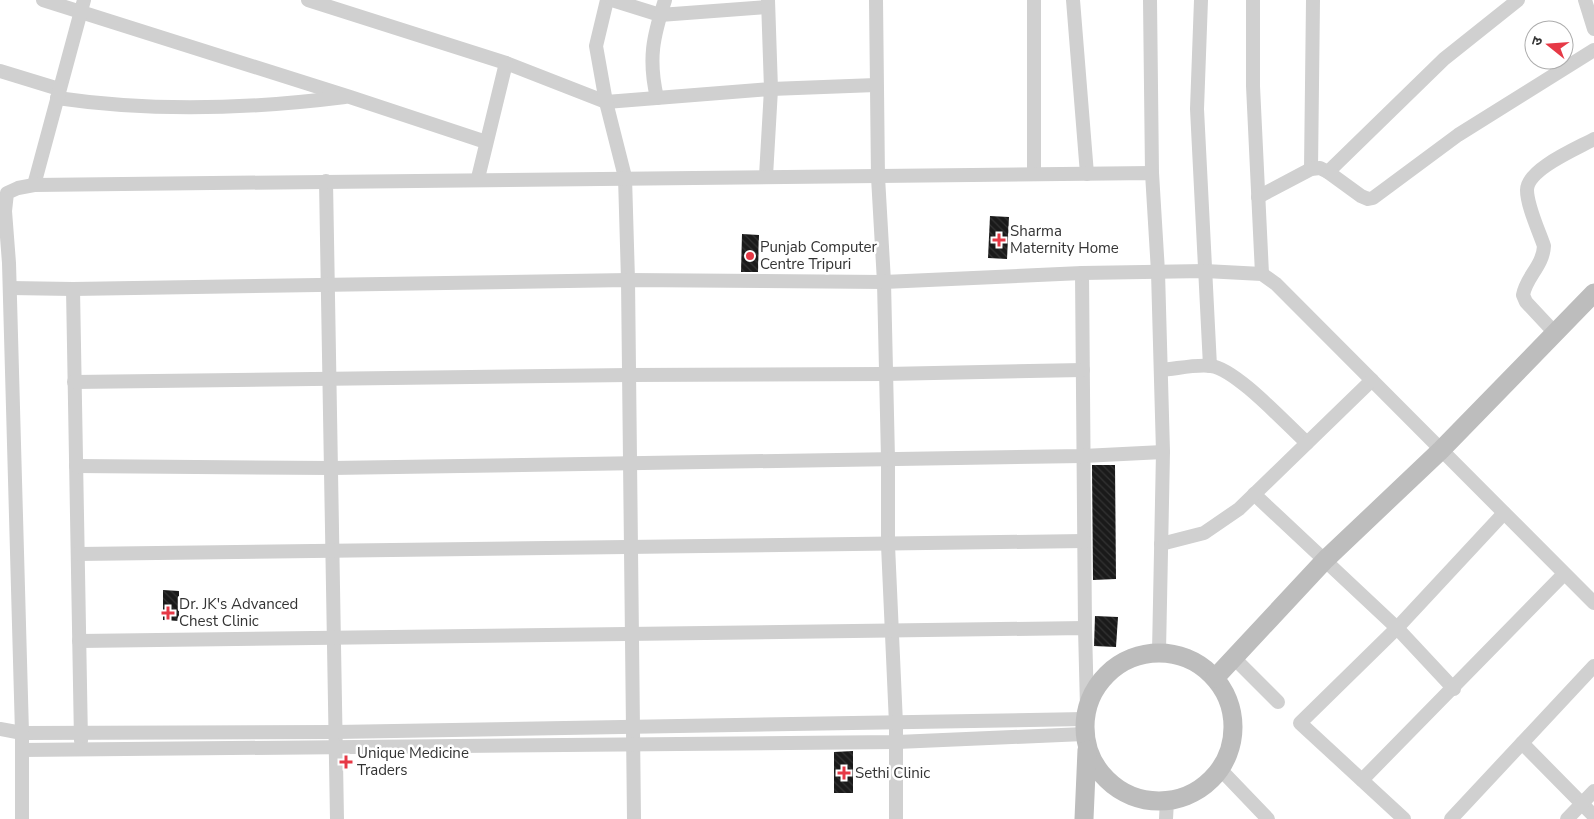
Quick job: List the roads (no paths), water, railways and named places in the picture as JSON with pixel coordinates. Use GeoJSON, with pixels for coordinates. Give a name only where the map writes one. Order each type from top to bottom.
{"type":"FeatureCollection","features":[{"type":"Feature","properties":{"kind":"street"},"geometry":{"type":"LineString","coordinates":[[43,0],[83,5],[486,142]]}},
{"type":"Feature","properties":{"kind":"street"},"geometry":{"type":"LineString","coordinates":[[308,0],[506,63],[606,102],[771,89],[876,85]]}},
{"type":"Feature","properties":{"kind":"street"},"geometry":{"type":"LineString","coordinates":[[607,0],[596,46],[606,102],[625,177],[630,375],[634,819]]}},
{"type":"Feature","properties":{"kind":"street"},"geometry":{"type":"LineString","coordinates":[[612,0],[660,15],[768,3],[771,89],[766,176]]}},
{"type":"Feature","properties":{"kind":"street"},"geometry":{"type":"LineString","coordinates":[[657,98],[651,62],[652,44],[665,0]]}},
{"type":"Feature","properties":{"kind":"street"},"geometry":{"type":"LineString","coordinates":[[876,0],[878,177],[884,282],[888,545],[897,742],[896,819]]}},
{"type":"Feature","properties":{"kind":"street"},"geometry":{"type":"LineString","coordinates":[[1034,0],[1034,174]]}},
{"type":"Feature","properties":{"kind":"street"},"geometry":{"type":"LineString","coordinates":[[1073,0],[1087,174]]}},
{"type":"Feature","properties":{"kind":"street"},"geometry":{"type":"LineString","coordinates":[[1150,0],[1152,174],[1161,370],[1162,452],[1159,652]]}},
{"type":"Feature","properties":{"kind":"street"},"geometry":{"type":"LineString","coordinates":[[1201,0],[1197,109],[1210,366]]}},
{"type":"Feature","properties":{"kind":"street"},"geometry":{"type":"LineString","coordinates":[[1254,0],[1253,86],[1262,274]]}},
{"type":"Feature","properties":{"kind":"street"},"geometry":{"type":"LineString","coordinates":[[1311,169],[1313,0]]}},
{"type":"Feature","properties":{"kind":"street"},"geometry":{"type":"LineString","coordinates":[[1328,172],[1444,59],[1518,0]]}},
{"type":"Feature","properties":{"kind":"street"},"geometry":{"type":"LineString","coordinates":[[1585,0],[1594,29]]}},
{"type":"Feature","properties":{"kind":"street"},"geometry":{"type":"LineString","coordinates":[[34,185],[83,5]]}},
{"type":"Feature","properties":{"kind":"street"},"geometry":{"type":"LineString","coordinates":[[1258,197],[1311,169],[1320,168],[1361,196],[1368,199],[1373,198],[1458,134],[1594,50]]}},
{"type":"Feature","properties":{"kind":"street"},"geometry":{"type":"LineString","coordinates":[[478,178],[506,63]]}},
{"type":"Feature","properties":{"kind":"street"},"geometry":{"type":"LineString","coordinates":[[0,71],[58,94],[107,105],[224,107],[285,105],[350,97]]}},
{"type":"Feature","properties":{"kind":"street"},"geometry":{"type":"LineString","coordinates":[[1555,332],[1526,302],[1523,296],[1528,280],[1544,254],[1544,246],[1528,196],[1528,185],[1538,172],[1594,139]]}},
{"type":"Feature","properties":{"kind":"street"},"geometry":{"type":"LineString","coordinates":[[22,819],[22,733],[10,288],[5,261],[4,211],[6,194],[18,188],[34,185],[478,178],[1152,174]]}},
{"type":"Feature","properties":{"kind":"street"},"geometry":{"type":"LineString","coordinates":[[326,181],[337,819]]}},
{"type":"Feature","properties":{"kind":"street"},"geometry":{"type":"LineString","coordinates":[[10,288],[73,289],[628,280],[884,282],[1082,273],[1205,271],[1262,274],[1276,284],[1594,603]]}},
{"type":"Feature","properties":{"kind":"street"},"geometry":{"type":"LineString","coordinates":[[1082,273],[1086,728],[1084,819]]}},
{"type":"Feature","properties":{"kind":"street"},"geometry":{"type":"LineString","coordinates":[[73,289],[81,749]]}},
{"type":"Feature","properties":{"kind":"street"},"geometry":{"type":"LineString","coordinates":[[1215,678],[1325,560],[1441,450],[1594,292]]}},
{"type":"Feature","properties":{"kind":"street"},"geometry":{"type":"LineString","coordinates":[[1161,370],[1210,366],[1222,369],[1242,383],[1307,443]]}},
{"type":"Feature","properties":{"kind":"street"},"geometry":{"type":"LineString","coordinates":[[74,382],[630,375],[886,374],[1083,370]]}},
{"type":"Feature","properties":{"kind":"street"},"geometry":{"type":"LineString","coordinates":[[1161,544],[1204,533],[1239,509],[1372,380]]}},
{"type":"Feature","properties":{"kind":"street"},"geometry":{"type":"LineString","coordinates":[[76,466],[332,468],[1083,456],[1162,452]]}},
{"type":"Feature","properties":{"kind":"street"},"geometry":{"type":"LineString","coordinates":[[1254,494],[1397,628],[1454,688]]}},
{"type":"Feature","properties":{"kind":"street"},"geometry":{"type":"LineString","coordinates":[[1404,819],[1300,723],[1397,628],[1504,513]]}},
{"type":"Feature","properties":{"kind":"street"},"geometry":{"type":"LineString","coordinates":[[78,554],[1084,541]]}},
{"type":"Feature","properties":{"kind":"street"},"geometry":{"type":"LineString","coordinates":[[1362,780],[1564,574]]}},
{"type":"Feature","properties":{"kind":"street"},"geometry":{"type":"LineString","coordinates":[[79,641],[1085,628]]}},
{"type":"Feature","properties":{"kind":"street"},"geometry":{"type":"LineString","coordinates":[[1159,652],[1186,658],[1199,664],[1215,678],[1227,698],[1233,721],[1231,745],[1221,770],[1207,784],[1166,810],[1117,790],[1099,772],[1086,728],[1091,696],[1103,678],[1119,664],[1138,655],[1159,652]]}},
{"type":"Feature","properties":{"kind":"street"},"geometry":{"type":"LineString","coordinates":[[1234,658],[1278,702]]}},
{"type":"Feature","properties":{"kind":"street"},"geometry":{"type":"LineString","coordinates":[[1452,819],[1594,666]]}},
{"type":"Feature","properties":{"kind":"street"},"geometry":{"type":"LineString","coordinates":[[0,729],[22,733],[336,732],[896,724],[1086,728]]}},
{"type":"Feature","properties":{"kind":"street"},"geometry":{"type":"LineString","coordinates":[[22,750],[336,748],[634,742],[897,742],[1086,728]]}},
{"type":"Feature","properties":{"kind":"street"},"geometry":{"type":"LineString","coordinates":[[1522,743],[1594,816]]}},
{"type":"Feature","properties":{"kind":"street"},"geometry":{"type":"LineString","coordinates":[[1221,770],[1268,819]]}},
{"type":"Feature","properties":{"kind":"street"},"geometry":{"type":"LineString","coordinates":[[1567,819],[1594,791]]}},
{"type":"Feature","properties":{"kind":"place","name":"Sharma Maternity Home"},"geometry":{"type":"Point","coordinates":[999,240]}},
{"type":"Feature","properties":{"kind":"place","name":"Punjab Computer Centre Tripuri"},"geometry":{"type":"Point","coordinates":[750,256]}},
{"type":"Feature","properties":{"kind":"place","name":"Dr. JK's Advanced Chest Clinic"},"geometry":{"type":"Point","coordinates":[168,613]}},
{"type":"Feature","properties":{"kind":"place","name":"Unique Medicine Traders"},"geometry":{"type":"Point","coordinates":[346,762]}},
{"type":"Feature","properties":{"kind":"place","name":"Sethi Clinic"},"geometry":{"type":"Point","coordinates":[844,773]}}]}
